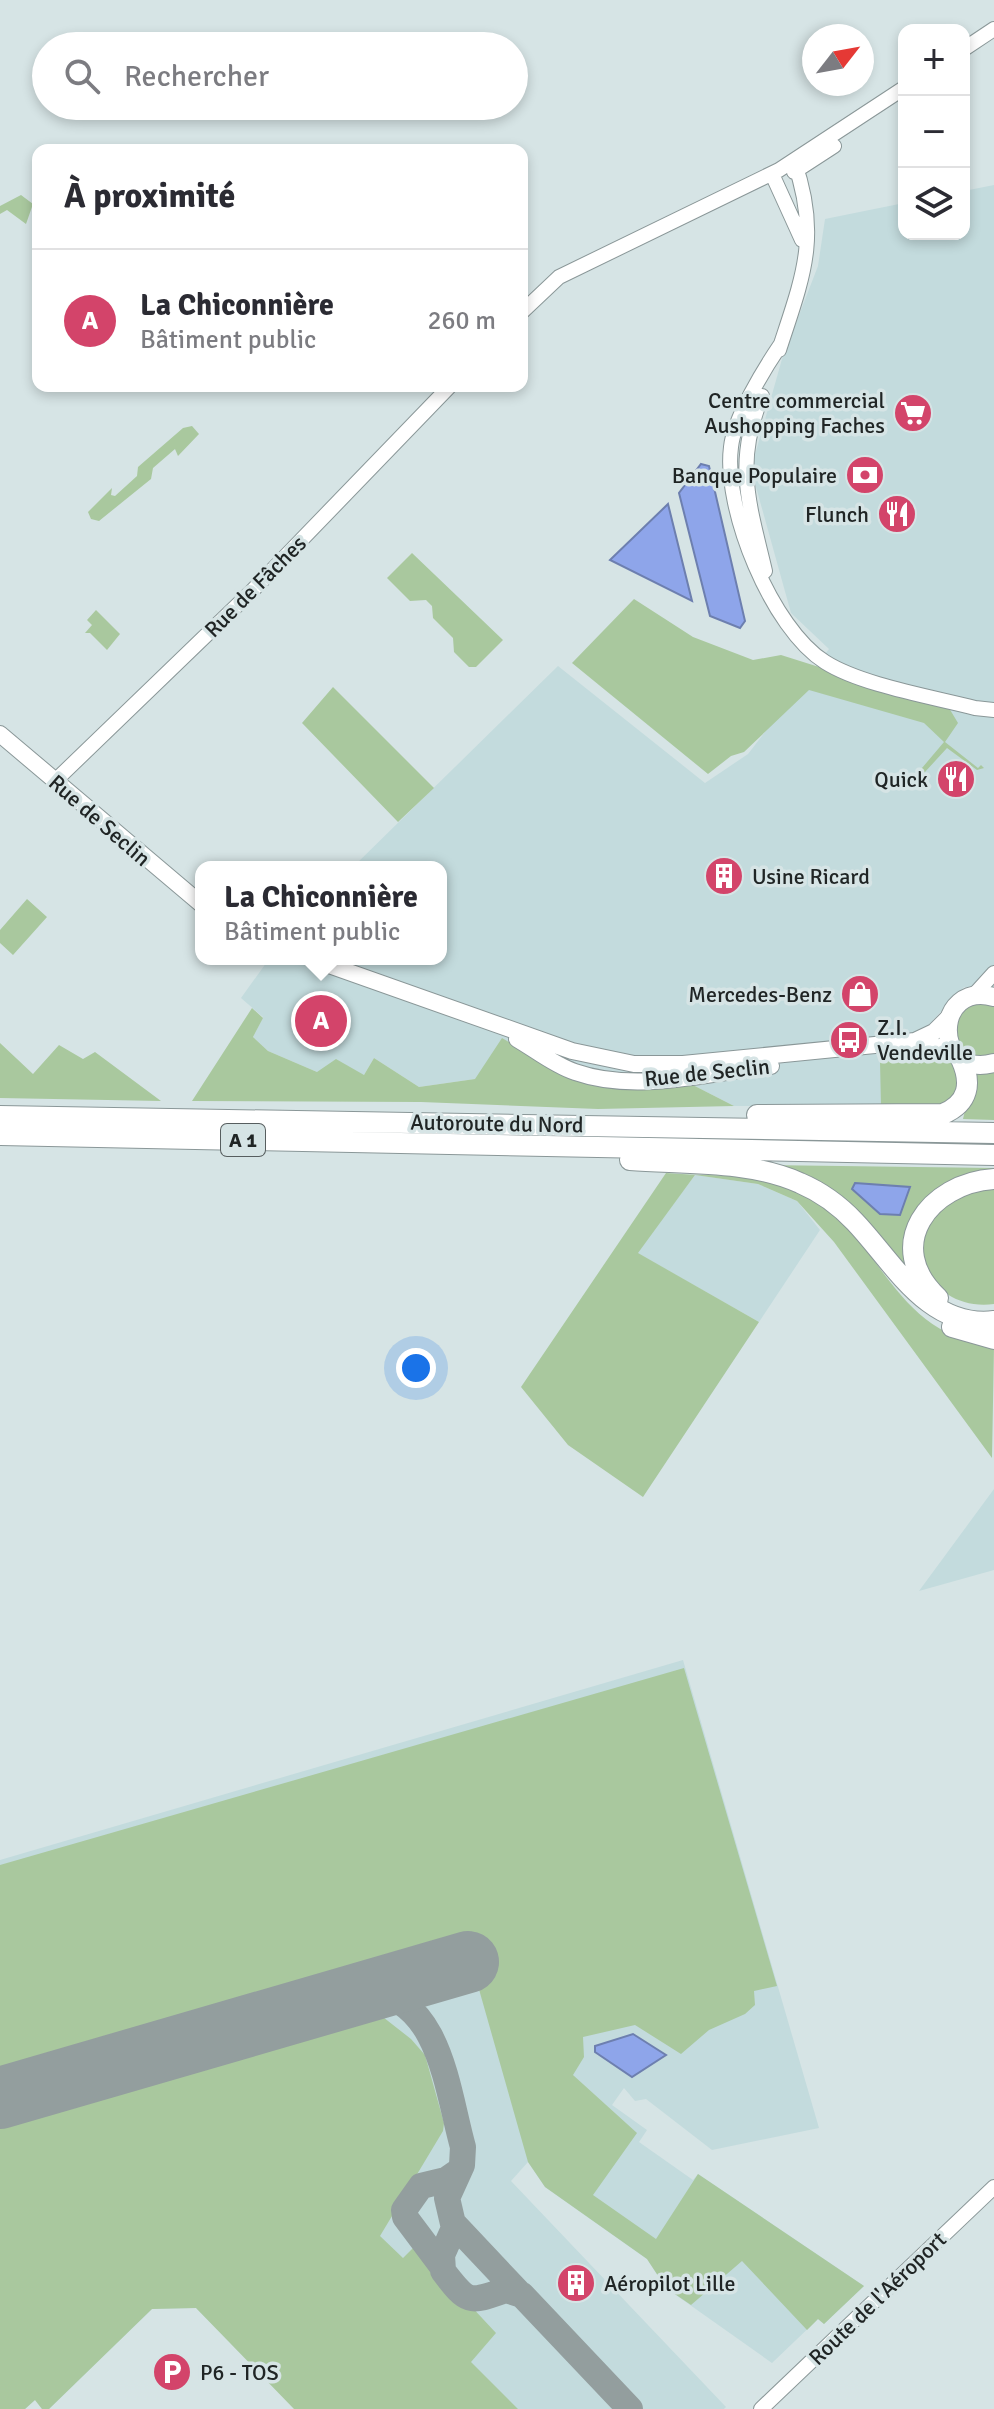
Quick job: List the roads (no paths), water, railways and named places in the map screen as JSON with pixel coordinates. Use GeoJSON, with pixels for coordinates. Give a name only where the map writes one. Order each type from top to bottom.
{"type":"FeatureCollection","features":[{"type":"Feature","properties":{"kind":"highway"},"geometry":{"type":"LineString","coordinates":[[629,1125],[637,1117],[943,1114],[959,1105],[966,1094],[968,1079],[958,1056]]}},
{"type":"Feature","properties":{"kind":"highway","name":"Autoroute du Nord"},"geometry":{"type":"LineString","coordinates":[[0,1116],[994,1133]]}},
{"type":"Feature","properties":{"kind":"highway","name":"Autoroute du Nord"},"geometry":{"type":"LineString","coordinates":[[0,1135],[994,1155]]}},
{"type":"Feature","properties":{"kind":"highway"},"geometry":{"type":"LineString","coordinates":[[566,1146],[621,1159],[752,1170],[789,1178],[834,1203],[926,1300],[946,1313],[967,1321],[994,1321]]}},
{"type":"Feature","properties":{"kind":"highway"},"geometry":{"type":"LineString","coordinates":[[994,1179],[962,1184],[937,1198],[920,1221],[915,1245],[921,1273],[937,1297],[962,1311],[994,1311]]}},
{"type":"Feature","properties":{"kind":"highway"},"geometry":{"type":"LineString","coordinates":[[889,1262],[910,1293],[932,1315],[964,1333],[994,1339]]}},
{"type":"Feature","properties":{"kind":"main road","name":"Rue de Seclin"},"geometry":{"type":"LineString","coordinates":[[0,734],[195,899]]}},
{"type":"Feature","properties":{"kind":"main road","name":"Rue de Seclin"},"geometry":{"type":"LineString","coordinates":[[329,965],[590,1056],[661,1065],[915,1041],[934,1032],[950,1016]]}},
{"type":"Feature","properties":{"kind":"main road"},"geometry":{"type":"LineString","coordinates":[[994,997],[974,995],[961,1001],[950,1016],[947,1035],[958,1056],[977,1065],[994,1063]]}},
{"type":"Feature","properties":{"kind":"main road","name":"Rue de Seclin"},"geometry":{"type":"LineString","coordinates":[[472,1017],[572,1071],[614,1079],[707,1076],[926,1047],[958,1056]]}},
{"type":"Feature","properties":{"kind":"street"},"geometry":{"type":"LineString","coordinates":[[970,45],[994,29]]}},
{"type":"Feature","properties":{"kind":"street"},"geometry":{"type":"LineString","coordinates":[[528,306],[553,281],[580,266],[796,166],[898,95]]}},
{"type":"Feature","properties":{"kind":"street"},"geometry":{"type":"LineString","coordinates":[[796,166],[806,212],[801,289],[781,344],[733,433],[730,453],[747,545],[773,604],[793,636],[830,665],[855,675],[994,710]]}},
{"type":"Feature","properties":{"kind":"street"},"geometry":{"type":"LineString","coordinates":[[774,177],[805,249]]}},
{"type":"Feature","properties":{"kind":"street","name":"Rue de Fâches"},"geometry":{"type":"LineString","coordinates":[[55,781],[252,591],[444,392]]}},
{"type":"Feature","properties":{"kind":"street"},"geometry":{"type":"LineString","coordinates":[[956,701],[994,702]]}},
{"type":"Feature","properties":{"kind":"street"},"geometry":{"type":"LineString","coordinates":[[974,995],[994,973]]}},
{"type":"Feature","properties":{"kind":"street","name":"Route de l'Aéroport"},"geometry":{"type":"LineString","coordinates":[[761,2409],[994,2187]]}},
{"type":"Feature","properties":{"kind":"water"},"geometry":{"type":"Polygon","coordinates":[[[701,464],[709,466],[745,621],[740,628],[710,616],[679,493],[701,464]]]}},
{"type":"Feature","properties":{"kind":"water"},"geometry":{"type":"Polygon","coordinates":[[[668,504],[692,601],[610,560],[668,504]]]}},
{"type":"Feature","properties":{"kind":"water"},"geometry":{"type":"Polygon","coordinates":[[[855,1183],[910,1187],[900,1215],[880,1214],[852,1189],[855,1183]]]}},
{"type":"Feature","properties":{"kind":"water"},"geometry":{"type":"Polygon","coordinates":[[[633,2034],[666,2055],[632,2077],[595,2052],[595,2046],[633,2034]]]}},
{"type":"Feature","properties":{"kind":"place","name":"Centre commercial Aushopping Faches"},"geometry":{"type":"Point","coordinates":[913,413]}},
{"type":"Feature","properties":{"kind":"place","name":"Banque Populaire"},"geometry":{"type":"Point","coordinates":[865,475]}},
{"type":"Feature","properties":{"kind":"place","name":"Flunch"},"geometry":{"type":"Point","coordinates":[897,514]}},
{"type":"Feature","properties":{"kind":"place","name":"Quick"},"geometry":{"type":"Point","coordinates":[956,779]}},
{"type":"Feature","properties":{"kind":"place","name":"Usine Ricard"},"geometry":{"type":"Point","coordinates":[724,876]}},
{"type":"Feature","properties":{"kind":"place","name":"Mercedes-Benz"},"geometry":{"type":"Point","coordinates":[860,994]}},
{"type":"Feature","properties":{"kind":"place","name":"La Chiconnière"},"geometry":{"type":"Point","coordinates":[321,1021]}},
{"type":"Feature","properties":{"kind":"place","name":"Z.I. Vendeville"},"geometry":{"type":"Point","coordinates":[849,1040]}},
{"type":"Feature","properties":{"kind":"place","name":"Aéropilot Lille"},"geometry":{"type":"Point","coordinates":[576,2283]}},
{"type":"Feature","properties":{"kind":"place","name":"P6 - TOS"},"geometry":{"type":"Point","coordinates":[172,2372]}}]}
